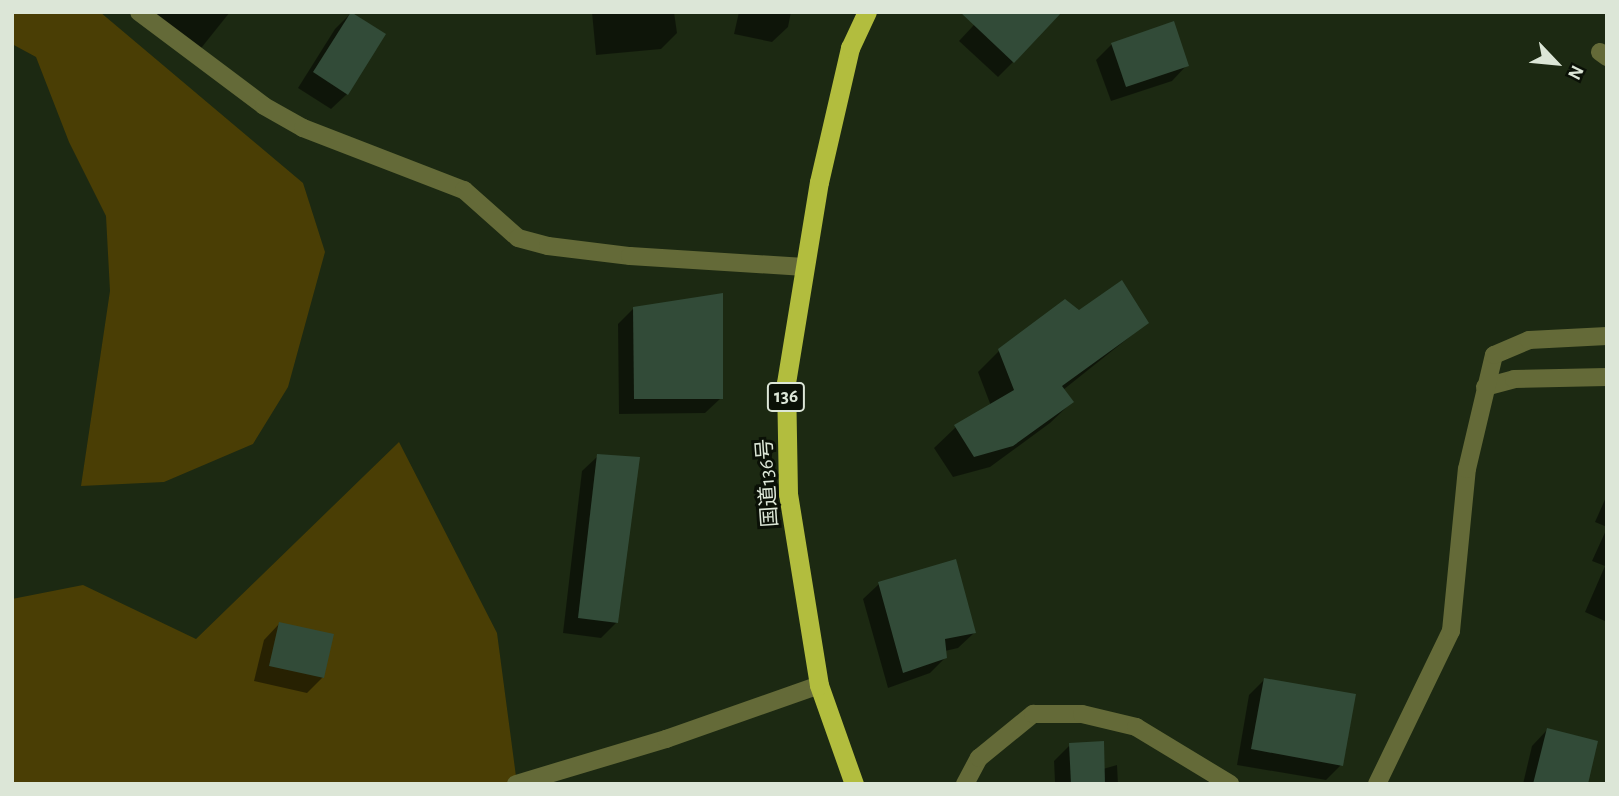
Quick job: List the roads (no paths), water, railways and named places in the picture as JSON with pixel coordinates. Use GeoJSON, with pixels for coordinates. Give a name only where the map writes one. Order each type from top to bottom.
{"type":"FeatureCollection","features":[{"type":"Feature","properties":{"kind":"highway","name":"国道136号"},"geometry":{"type":"LineString","coordinates":[[854,784],[819,685],[788,494],[786,383],[805,267],[850,48],[867,12]]}},
{"type":"Feature","properties":{"kind":"street"},"geometry":{"type":"LineString","coordinates":[[139,12],[264,106],[303,128],[464,190],[518,238],[630,256],[805,267]]}},
{"type":"Feature","properties":{"kind":"street"},"geometry":{"type":"LineString","coordinates":[[1377,784],[1451,631],[1467,469],[1494,355],[1529,340],[1607,336]]}},
{"type":"Feature","properties":{"kind":"street"},"geometry":{"type":"LineString","coordinates":[[1485,387],[1514,379],[1607,377]]}},
{"type":"Feature","properties":{"kind":"street"},"geometry":{"type":"LineString","coordinates":[[516,784],[666,739],[819,685]]}},
{"type":"Feature","properties":{"kind":"street"},"geometry":{"type":"LineString","coordinates":[[965,784],[979,758],[1033,714],[1069,713],[1136,727],[1230,784]]}}]}
